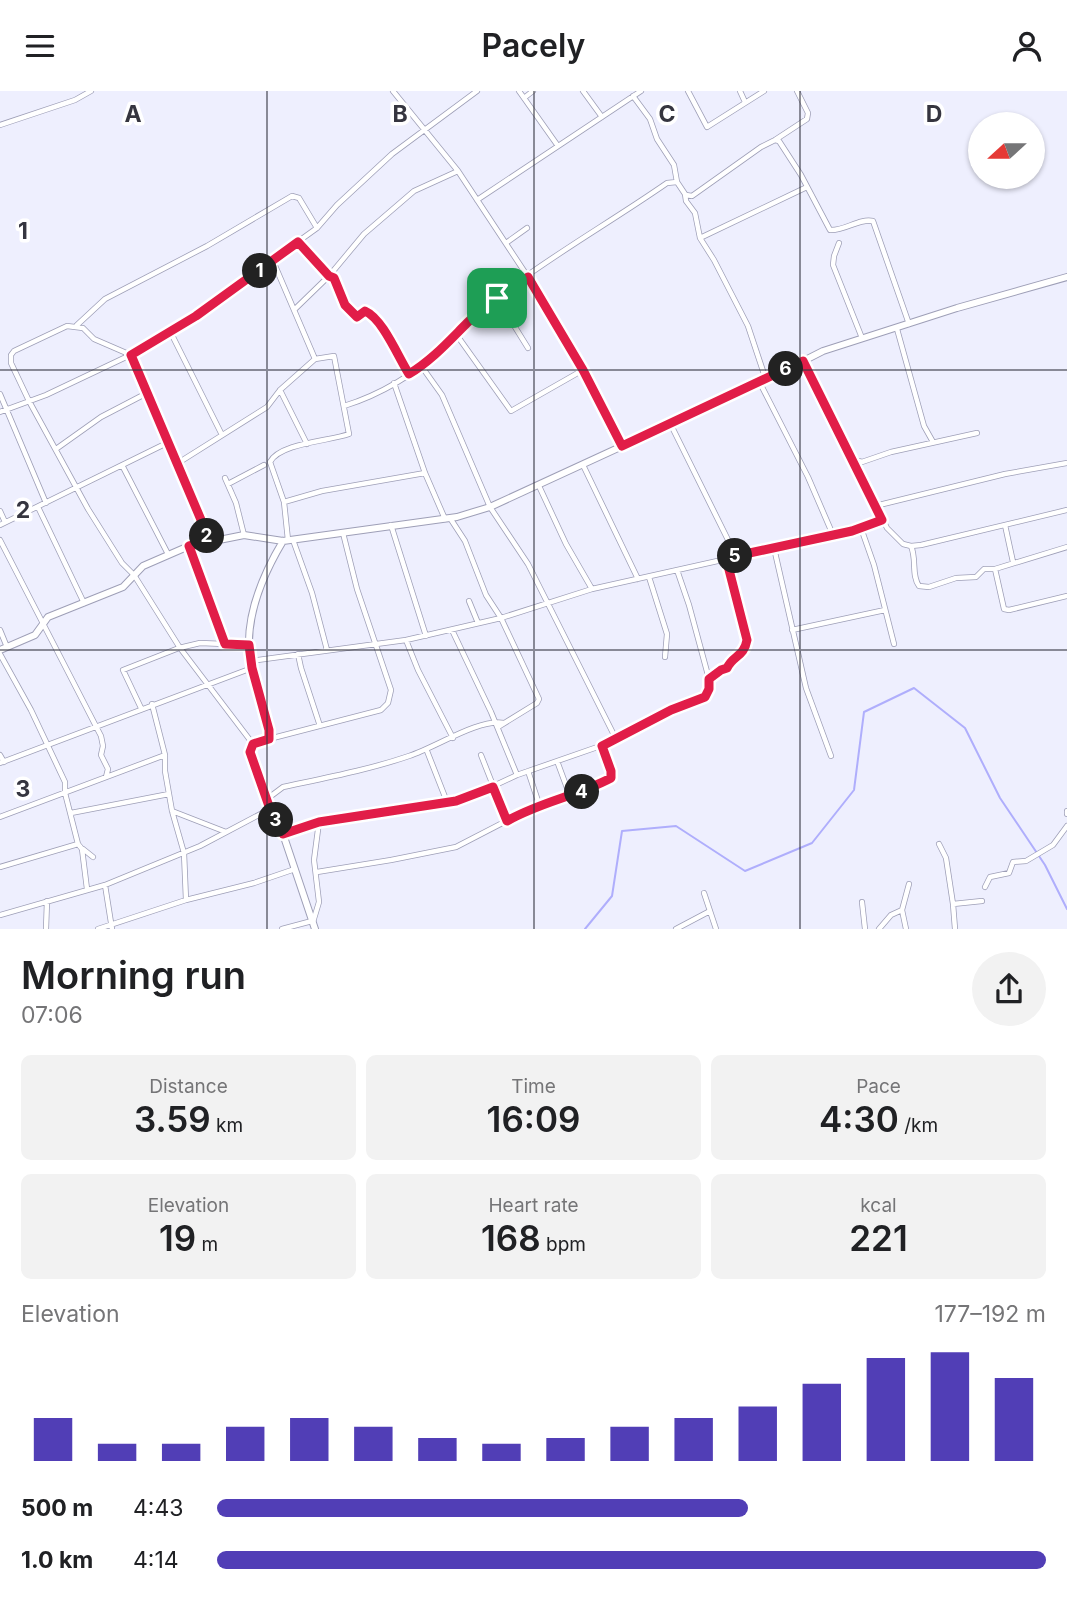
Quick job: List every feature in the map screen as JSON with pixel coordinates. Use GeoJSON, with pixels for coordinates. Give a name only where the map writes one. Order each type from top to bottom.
{"type":"FeatureCollection","features":[{"type":"Feature","properties":{"kind":"street"},"geometry":{"type":"LineString","coordinates":[[0,125],[75,100],[91,91]]}},
{"type":"Feature","properties":{"kind":"street"},"geometry":{"type":"LineString","coordinates":[[393,91],[458,171],[528,277],[583,370],[622,446]]}},
{"type":"Feature","properties":{"kind":"street"},"geometry":{"type":"LineString","coordinates":[[0,412],[131,355],[171,333],[317,228],[337,205],[423,129],[436,123],[477,91]]}},
{"type":"Feature","properties":{"kind":"street"},"geometry":{"type":"LineString","coordinates":[[519,91],[558,146]]}},
{"type":"Feature","properties":{"kind":"street"},"geometry":{"type":"LineString","coordinates":[[524,98],[533,91]]}},
{"type":"Feature","properties":{"kind":"street"},"geometry":{"type":"LineString","coordinates":[[583,91],[601,117]]}},
{"type":"Feature","properties":{"kind":"street"},"geometry":{"type":"LineString","coordinates":[[477,200],[641,91]]}},
{"type":"Feature","properties":{"kind":"street"},"geometry":{"type":"LineString","coordinates":[[688,91],[707,127],[764,91]]}},
{"type":"Feature","properties":{"kind":"street"},"geometry":{"type":"LineString","coordinates":[[740,91],[745,102]]}},
{"type":"Feature","properties":{"kind":"street"},"geometry":{"type":"LineString","coordinates":[[685,194],[692,196],[808,117],[797,91]]}},
{"type":"Feature","properties":{"kind":"street"},"geometry":{"type":"LineString","coordinates":[[634,96],[650,119],[657,139],[674,165],[677,183],[695,213],[700,237],[748,326],[763,381],[833,535]]}},
{"type":"Feature","properties":{"kind":"street"},"geometry":{"type":"LineString","coordinates":[[775,140],[779,141],[830,230],[867,220],[873,221],[910,325]]}},
{"type":"Feature","properties":{"kind":"street"},"geometry":{"type":"LineString","coordinates":[[295,309],[329,276],[364,234],[414,191],[458,171]]}},
{"type":"Feature","properties":{"kind":"street"},"geometry":{"type":"LineString","coordinates":[[344,406],[364,400],[422,367],[468,321],[497,298],[667,183],[677,183]]}},
{"type":"Feature","properties":{"kind":"street"},"geometry":{"type":"LineString","coordinates":[[700,237],[807,187]]}},
{"type":"Feature","properties":{"kind":"street"},"geometry":{"type":"LineString","coordinates":[[76,326],[105,299],[207,246],[292,196],[299,198],[317,228]]}},
{"type":"Feature","properties":{"kind":"street"},"geometry":{"type":"LineString","coordinates":[[506,243],[527,228]]}},
{"type":"Feature","properties":{"kind":"street"},"geometry":{"type":"LineString","coordinates":[[298,242],[337,284],[345,305],[357,317],[365,311],[369,312],[379,323],[409,374]]}},
{"type":"Feature","properties":{"kind":"street"},"geometry":{"type":"LineString","coordinates":[[839,243],[833,265],[862,339]]}},
{"type":"Feature","properties":{"kind":"street"},"geometry":{"type":"LineString","coordinates":[[273,261],[315,359]]}},
{"type":"Feature","properties":{"kind":"street"},"geometry":{"type":"LineString","coordinates":[[2,651],[35,635],[48,617],[123,587],[143,566],[189,546],[244,535],[288,541],[448,518],[490,507],[823,351],[910,325],[957,307],[1067,277]]}},
{"type":"Feature","properties":{"kind":"street"},"geometry":{"type":"LineString","coordinates":[[497,298],[528,348]]}},
{"type":"Feature","properties":{"kind":"street"},"geometry":{"type":"LineString","coordinates":[[210,541],[131,355],[94,339],[83,328],[76,326],[67,326],[10,355],[11,363],[29,401],[122,563],[134,575],[180,648],[253,744]]}},
{"type":"Feature","properties":{"kind":"street"},"geometry":{"type":"LineString","coordinates":[[897,329],[924,426],[934,443]]}},
{"type":"Feature","properties":{"kind":"street"},"geometry":{"type":"LineString","coordinates":[[171,333],[222,435]]}},
{"type":"Feature","properties":{"kind":"street"},"geometry":{"type":"LineString","coordinates":[[456,334],[511,411],[583,370]]}},
{"type":"Feature","properties":{"kind":"street"},"geometry":{"type":"LineString","coordinates":[[178,463],[267,407],[280,390],[315,359],[335,357],[349,434],[307,444],[271,459],[270,462],[284,502],[288,541],[312,593],[327,650]]}},
{"type":"Feature","properties":{"kind":"street"},"geometry":{"type":"LineString","coordinates":[[803,361],[882,520],[898,540],[911,546],[1067,510]]}},
{"type":"Feature","properties":{"kind":"street"},"geometry":{"type":"LineString","coordinates":[[422,367],[442,395],[490,507],[516,544],[616,739]]}},
{"type":"Feature","properties":{"kind":"street"},"geometry":{"type":"LineString","coordinates":[[267,799],[283,787],[427,751],[483,724],[504,723],[537,703],[538,699],[501,618],[486,595],[465,541],[448,518],[425,473],[394,383]]}},
{"type":"Feature","properties":{"kind":"street"},"geometry":{"type":"LineString","coordinates":[[280,390],[307,444]]}},
{"type":"Feature","properties":{"kind":"street"},"geometry":{"type":"LineString","coordinates":[[56,449],[101,417],[148,393]]}},
{"type":"Feature","properties":{"kind":"street"},"geometry":{"type":"LineString","coordinates":[[0,394],[46,503]]}},
{"type":"Feature","properties":{"kind":"street"},"geometry":{"type":"LineString","coordinates":[[670,423],[736,556]]}},
{"type":"Feature","properties":{"kind":"street"},"geometry":{"type":"LineString","coordinates":[[854,460],[862,461],[977,433]]}},
{"type":"Feature","properties":{"kind":"street"},"geometry":{"type":"LineString","coordinates":[[0,511],[3,523],[169,442]]}},
{"type":"Feature","properties":{"kind":"street"},"geometry":{"type":"LineString","coordinates":[[857,467],[862,461]]}},
{"type":"Feature","properties":{"kind":"street"},"geometry":{"type":"LineString","coordinates":[[875,506],[1005,474],[1067,463]]}},
{"type":"Feature","properties":{"kind":"street"},"geometry":{"type":"LineString","coordinates":[[122,465],[168,554]]}},
{"type":"Feature","properties":{"kind":"street"},"geometry":{"type":"LineString","coordinates":[[244,535],[236,503],[226,481],[264,465]]}},
{"type":"Feature","properties":{"kind":"street"},"geometry":{"type":"LineString","coordinates":[[583,465],[638,579]]}},
{"type":"Feature","properties":{"kind":"street"},"geometry":{"type":"LineString","coordinates":[[284,502],[322,491],[425,473]]}},
{"type":"Feature","properties":{"kind":"street"},"geometry":{"type":"LineString","coordinates":[[539,486],[566,544],[592,589]]}},
{"type":"Feature","properties":{"kind":"street"},"geometry":{"type":"LineString","coordinates":[[38,507],[84,603]]}},
{"type":"Feature","properties":{"kind":"street"},"geometry":{"type":"LineString","coordinates":[[0,754],[2,762],[209,684],[251,664],[298,654],[407,641],[501,618],[592,589],[833,535],[882,520]]}},
{"type":"Feature","properties":{"kind":"street"},"geometry":{"type":"LineString","coordinates":[[391,525],[426,636]]}},
{"type":"Feature","properties":{"kind":"street"},"geometry":{"type":"LineString","coordinates":[[1005,525],[1013,562]]}},
{"type":"Feature","properties":{"kind":"street"},"geometry":{"type":"LineString","coordinates":[[861,528],[874,565],[894,644]]}},
{"type":"Feature","properties":{"kind":"street"},"geometry":{"type":"LineString","coordinates":[[253,744],[385,708],[391,690],[343,533]]}},
{"type":"Feature","properties":{"kind":"street"},"geometry":{"type":"LineString","coordinates":[[0,540],[95,726],[103,746],[101,755],[108,769],[106,777]]}},
{"type":"Feature","properties":{"kind":"street"},"geometry":{"type":"LineString","coordinates":[[269,739],[249,645],[256,604],[266,571],[288,541]]}},
{"type":"Feature","properties":{"kind":"street"},"geometry":{"type":"LineString","coordinates":[[189,546],[225,644]]}},
{"type":"Feature","properties":{"kind":"street"},"geometry":{"type":"LineString","coordinates":[[911,546],[916,561],[915,580],[919,586],[938,586],[956,578],[976,577],[984,569],[995,569],[1067,547]]}},
{"type":"Feature","properties":{"kind":"street"},"geometry":{"type":"LineString","coordinates":[[774,548],[806,688],[831,756]]}},
{"type":"Feature","properties":{"kind":"street"},"geometry":{"type":"LineString","coordinates":[[709,679],[727,668],[743,653],[747,640],[726,558]]}},
{"type":"Feature","properties":{"kind":"street"},"geometry":{"type":"LineString","coordinates":[[995,569],[1004,609],[1010,610],[1067,596]]}},
{"type":"Feature","properties":{"kind":"street"},"geometry":{"type":"LineString","coordinates":[[283,834],[319,822],[472,796],[517,775],[602,746],[671,710],[705,697],[709,689],[709,679],[677,570]]}},
{"type":"Feature","properties":{"kind":"street"},"geometry":{"type":"LineString","coordinates":[[649,577],[667,634],[666,657]]}},
{"type":"Feature","properties":{"kind":"street"},"geometry":{"type":"LineString","coordinates":[[469,601],[479,623]]}},
{"type":"Feature","properties":{"kind":"street"},"geometry":{"type":"LineString","coordinates":[[792,630],[885,610]]}},
{"type":"Feature","properties":{"kind":"street"},"geometry":{"type":"LineString","coordinates":[[0,630],[2,651],[65,782],[65,793],[78,843],[93,857]]}},
{"type":"Feature","properties":{"kind":"street"},"geometry":{"type":"LineString","coordinates":[[452,630],[517,775]]}},
{"type":"Feature","properties":{"kind":"street"},"geometry":{"type":"LineString","coordinates":[[407,641],[418,670],[453,738]]}},
{"type":"Feature","properties":{"kind":"street"},"geometry":{"type":"LineString","coordinates":[[141,708],[122,670],[200,643],[249,645]]}},
{"type":"Feature","properties":{"kind":"street"},"geometry":{"type":"LineString","coordinates":[[298,654],[320,726]]}},
{"type":"Feature","properties":{"kind":"street"},"geometry":{"type":"LineString","coordinates":[[152,704],[165,755],[172,811],[184,853],[186,900]]}},
{"type":"Feature","properties":{"kind":"street"},"geometry":{"type":"LineString","coordinates":[[483,724],[491,712]]}},
{"type":"Feature","properties":{"kind":"street"},"geometry":{"type":"LineString","coordinates":[[253,744],[250,752],[270,809],[283,834],[314,924]]}},
{"type":"Feature","properties":{"kind":"street"},"geometry":{"type":"LineString","coordinates":[[317,872],[456,846],[539,804],[590,790],[611,778],[602,746]]}},
{"type":"Feature","properties":{"kind":"street"},"geometry":{"type":"LineString","coordinates":[[427,751],[447,802]]}},
{"type":"Feature","properties":{"kind":"street"},"geometry":{"type":"LineString","coordinates":[[0,817],[165,755]]}},
{"type":"Feature","properties":{"kind":"street"},"geometry":{"type":"LineString","coordinates":[[481,755],[507,821]]}},
{"type":"Feature","properties":{"kind":"street"},"geometry":{"type":"LineString","coordinates":[[557,761],[570,796]]}},
{"type":"Feature","properties":{"kind":"street"},"geometry":{"type":"LineString","coordinates":[[528,771],[539,804]]}},
{"type":"Feature","properties":{"kind":"street"},"geometry":{"type":"LineString","coordinates":[[71,813],[169,794]]}},
{"type":"Feature","properties":{"kind":"street"},"geometry":{"type":"LineString","coordinates":[[0,915],[104,885],[184,853],[270,809]]}},
{"type":"Feature","properties":{"kind":"street"},"geometry":{"type":"LineString","coordinates":[[172,811],[227,832]]}},
{"type":"Feature","properties":{"kind":"street"},"geometry":{"type":"LineString","coordinates":[[314,924],[319,902],[314,860],[319,822]]}},
{"type":"Feature","properties":{"kind":"street"},"geometry":{"type":"LineString","coordinates":[[985,887],[990,877],[1009,873],[1013,862],[1026,860],[1055,843],[1067,826]]}},
{"type":"Feature","properties":{"kind":"street"},"geometry":{"type":"LineString","coordinates":[[0,867],[78,843]]}},
{"type":"Feature","properties":{"kind":"street"},"geometry":{"type":"LineString","coordinates":[[939,843],[946,858],[955,929]]}},
{"type":"Feature","properties":{"kind":"street"},"geometry":{"type":"LineString","coordinates":[[82,849],[87,889]]}},
{"type":"Feature","properties":{"kind":"street"},"geometry":{"type":"LineString","coordinates":[[98,929],[186,900],[254,883],[295,869]]}},
{"type":"Feature","properties":{"kind":"street"},"geometry":{"type":"LineString","coordinates":[[906,929],[902,910],[909,884]]}},
{"type":"Feature","properties":{"kind":"street"},"geometry":{"type":"LineString","coordinates":[[104,885],[112,926]]}},
{"type":"Feature","properties":{"kind":"street"},"geometry":{"type":"LineString","coordinates":[[704,893],[716,929]]}},
{"type":"Feature","properties":{"kind":"street"},"geometry":{"type":"LineString","coordinates":[[46,929],[47,901]]}},
{"type":"Feature","properties":{"kind":"street"},"geometry":{"type":"LineString","coordinates":[[953,904],[982,901]]}},
{"type":"Feature","properties":{"kind":"street"},"geometry":{"type":"LineString","coordinates":[[862,902],[865,929]]}},
{"type":"Feature","properties":{"kind":"street"},"geometry":{"type":"LineString","coordinates":[[879,929],[891,915],[902,910]]}},
{"type":"Feature","properties":{"kind":"street"},"geometry":{"type":"LineString","coordinates":[[679,928],[710,911]]}},
{"type":"Feature","properties":{"kind":"street"},"geometry":{"type":"LineString","coordinates":[[282,929],[314,924]]}},
{"type":"Feature","properties":{"kind":"waterway"},"geometry":{"type":"LineString","coordinates":[[585,929],[612,896],[622,831],[676,826],[745,871],[812,843],[854,790],[864,712],[914,688],[965,728],[1000,798],[1045,865],[1067,909]]}},
{"type":"Feature","properties":{"kind":"route"},"geometry":{"type":"LineString","coordinates":[[298,242],[329,276],[334,278],[345,305],[357,317],[365,311],[369,312],[379,323],[409,374],[422,367],[468,321],[497,298],[528,277],[583,370],[622,446],[803,361],[882,520],[852,531],[726,558],[747,640],[743,653],[727,668],[709,679],[709,689],[705,697],[671,710],[602,746],[611,778],[590,790],[539,804],[507,821],[493,787],[456,801],[319,822],[283,834],[270,809],[250,752],[253,744],[269,739],[269,730],[252,668],[249,645],[225,644],[189,546],[210,541],[131,355],[171,333],[298,242]]}}]}
